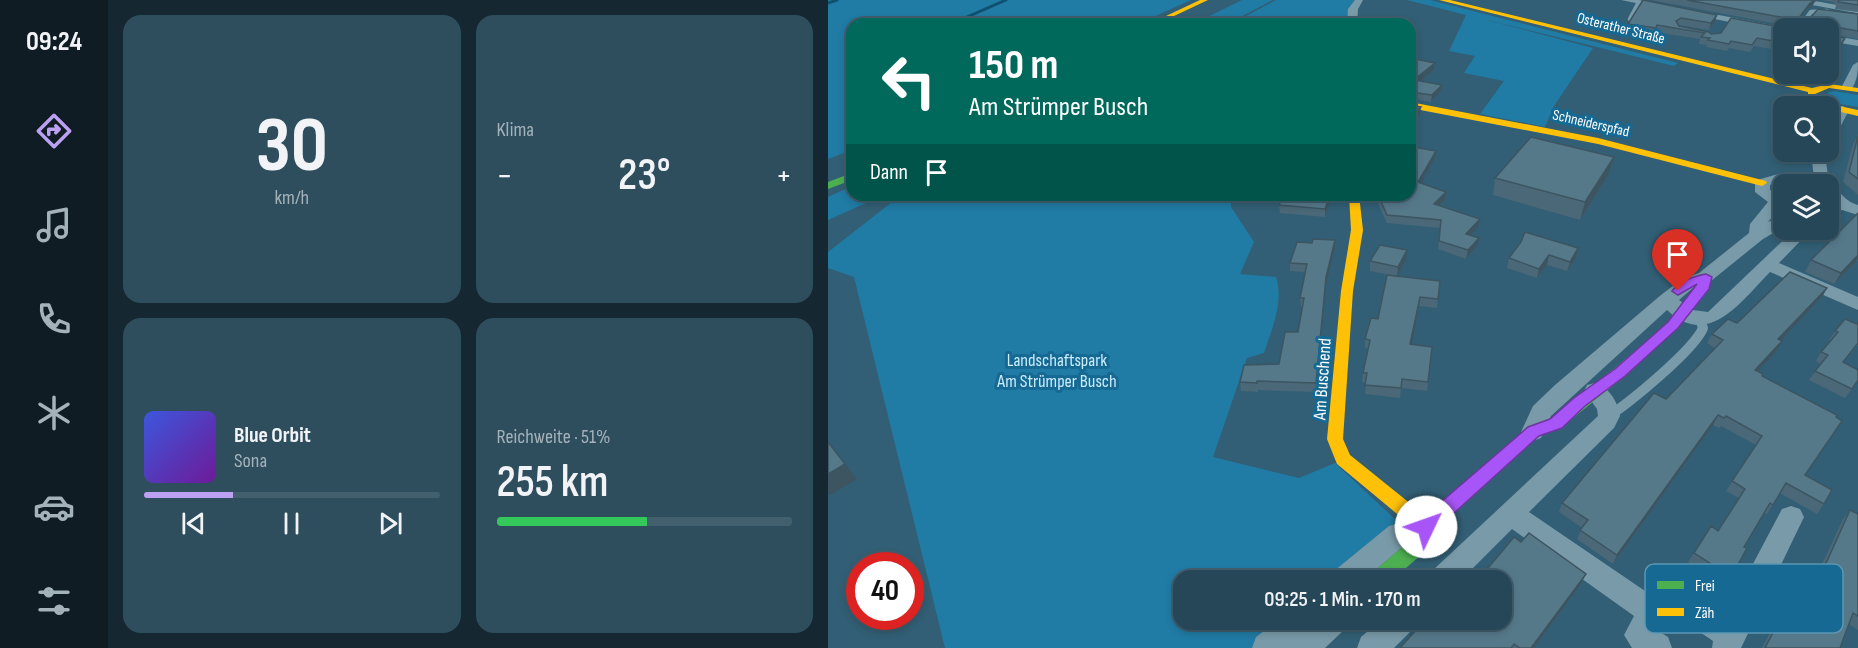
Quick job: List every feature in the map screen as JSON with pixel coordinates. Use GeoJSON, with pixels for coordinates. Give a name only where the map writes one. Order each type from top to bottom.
{"type":"FeatureCollection","features":[{"type":"Feature","properties":{"kind":"main road","name":"Osterather Straße"},"geometry":{"type":"LineString","coordinates":[[1442,0],[1812,91]]}},
{"type":"Feature","properties":{"kind":"main road"},"geometry":{"type":"LineString","coordinates":[[1168,18],[1211,2]]}},
{"type":"Feature","properties":{"kind":"main road"},"geometry":{"type":"LineString","coordinates":[[1187,18],[1211,2]]}},
{"type":"Feature","properties":{"kind":"main road"},"geometry":{"type":"LineString","coordinates":[[1852,89],[1824,87],[1812,91],[1815,99],[1822,103],[1858,113]]}},
{"type":"Feature","properties":{"kind":"main road","name":"Schneiderspfad"},"geometry":{"type":"LineString","coordinates":[[1416,106],[1598,141],[1762,183]]}},
{"type":"Feature","properties":{"kind":"main road"},"geometry":{"type":"LineString","coordinates":[[828,186],[846,178]]}},
{"type":"Feature","properties":{"kind":"main road","name":"Am Buschend"},"geometry":{"type":"LineString","coordinates":[[1356,201],[1356,237],[1347,288],[1335,439],[1343,459],[1426,527]]}},
{"type":"Feature","properties":{"kind":"main road"},"geometry":{"type":"LineString","coordinates":[[1390,570],[1414,549],[1426,527],[1533,432],[1556,423],[1673,325],[1684,310]]}},
{"type":"Feature","properties":{"kind":"street"},"geometry":{"type":"LineString","coordinates":[[1352,18],[1353,9],[1359,0]]}},
{"type":"Feature","properties":{"kind":"street","name":"Osterather Straße"},"geometry":{"type":"LineString","coordinates":[[1625,0],[1721,23],[1773,29]]}},
{"type":"Feature","properties":{"kind":"street"},"geometry":{"type":"LineString","coordinates":[[1839,40],[1858,43]]}},
{"type":"Feature","properties":{"kind":"street"},"geometry":{"type":"LineString","coordinates":[[1852,89],[1858,65]]}},
{"type":"Feature","properties":{"kind":"street"},"geometry":{"type":"LineString","coordinates":[[1839,117],[1843,110]]}},
{"type":"Feature","properties":{"kind":"street"},"geometry":{"type":"LineString","coordinates":[[1800,174],[1814,162]]}},
{"type":"Feature","properties":{"kind":"street"},"geometry":{"type":"LineString","coordinates":[[1773,178],[1762,183],[1763,192],[1773,199]]}},
{"type":"Feature","properties":{"kind":"street"},"geometry":{"type":"LineString","coordinates":[[1839,208],[1858,210]]}},
{"type":"Feature","properties":{"kind":"street"},"geometry":{"type":"LineString","coordinates":[[1757,235],[1758,224],[1773,210]]}},
{"type":"Feature","properties":{"kind":"street"},"geometry":{"type":"LineString","coordinates":[[1684,310],[1688,283],[1706,277],[1757,235],[1773,227]]}},
{"type":"Feature","properties":{"kind":"street"},"geometry":{"type":"LineString","coordinates":[[1533,432],[1541,412],[1548,405],[1684,310],[1715,316],[1793,240]]}},
{"type":"Feature","properties":{"kind":"street"},"geometry":{"type":"LineString","coordinates":[[1769,265],[1858,304]]}},
{"type":"Feature","properties":{"kind":"street"},"geometry":{"type":"LineString","coordinates":[[1452,570],[1606,422],[1610,416],[1608,407],[1595,391]]}},
{"type":"Feature","properties":{"kind":"street"},"geometry":{"type":"LineString","coordinates":[[1511,514],[1645,607]]}},
{"type":"Feature","properties":{"kind":"street"},"geometry":{"type":"LineString","coordinates":[[1767,564],[1791,517]]}},
{"type":"Feature","properties":{"kind":"street"},"geometry":{"type":"LineString","coordinates":[[1356,570],[1398,534],[1426,527]]}},
{"type":"Feature","properties":{"kind":"street"},"geometry":{"type":"LineString","coordinates":[[1645,624],[1639,635],[1657,648]]}},
{"type":"Feature","properties":{"kind":"street"},"geometry":{"type":"LineString","coordinates":[[1267,648],[1288,630]]}},
{"type":"Feature","properties":{"kind":"street"},"geometry":{"type":"LineString","coordinates":[[1302,648],[1323,630]]}},
{"type":"Feature","properties":{"kind":"street"},"geometry":{"type":"LineString","coordinates":[[1372,648],[1391,630]]}},
{"type":"Feature","properties":{"kind":"lane"},"geometry":{"type":"LineString","coordinates":[[1797,0],[1858,10]]}},
{"type":"Feature","properties":{"kind":"lane"},"geometry":{"type":"LineString","coordinates":[[1630,19],[1638,4]]}},
{"type":"Feature","properties":{"kind":"lane"},"geometry":{"type":"LineString","coordinates":[[1806,18],[1815,10],[1858,16]]}},
{"type":"Feature","properties":{"kind":"lane"},"geometry":{"type":"LineString","coordinates":[[1610,416],[1636,398],[1701,333],[1703,328],[1684,310]]}},
{"type":"Feature","properties":{"kind":"green space"},"geometry":{"type":"Polygon","coordinates":[[[828,0],[1191,0],[1151,18],[846,18],[846,152],[828,159],[828,0]]]}},
{"type":"Feature","properties":{"kind":"green space"},"geometry":{"type":"Polygon","coordinates":[[[1242,0],[1273,0],[1238,18],[1205,18],[1242,0]]]}},
{"type":"Feature","properties":{"kind":"green space"},"geometry":{"type":"Polygon","coordinates":[[[1276,0],[1356,0],[1351,18],[1242,18],[1276,0]]]}},
{"type":"Feature","properties":{"kind":"green space"},"geometry":{"type":"Polygon","coordinates":[[[1407,0],[1430,0],[1678,63],[1674,66],[1483,19],[1593,48],[1554,106],[1545,127],[1480,114],[1504,81],[1464,73],[1475,56],[1449,51],[1466,15],[1407,0]]]}},
{"type":"Feature","properties":{"kind":"green space"},"geometry":{"type":"Polygon","coordinates":[[[1829,92],[1858,95],[1858,107],[1839,103],[1839,96],[1825,96],[1829,92]]]}},
{"type":"Feature","properties":{"kind":"green space"},"geometry":{"type":"Polygon","coordinates":[[[846,189],[846,201],[871,201],[828,220],[828,197],[846,189]]]}},
{"type":"Feature","properties":{"kind":"green space","name":"Landschaftspark Am Strümper Busch"},"geometry":{"type":"Polygon","coordinates":[[[893,201],[1231,201],[1231,207],[1254,242],[1240,274],[1276,277],[1279,296],[1276,315],[1264,353],[1247,358],[1213,457],[1299,478],[1335,463],[1397,521],[1342,570],[1173,570],[1173,630],[1276,630],[1255,648],[945,648],[924,562],[924,552],[921,552],[854,277],[828,268],[828,252],[893,201]]]}},
{"type":"Feature","properties":{"kind":"building"},"geometry":{"type":"Polygon","coordinates":[[[1643,0],[1717,15],[1711,23],[1681,18],[1676,21],[1679,26],[1711,34],[1721,33],[1731,18],[1773,26],[1773,41],[1757,38],[1752,45],[1731,41],[1729,44],[1701,37],[1705,33],[1657,25],[1656,28],[1628,24],[1643,0]]]}},
{"type":"Feature","properties":{"kind":"building"},"geometry":{"type":"Polygon","coordinates":[[[1687,0],[1815,1],[1810,3],[1799,18],[1786,18],[1687,0]]]}},
{"type":"Feature","properties":{"kind":"building"},"geometry":{"type":"Polygon","coordinates":[[[1839,0],[1858,0],[1858,5],[1838,2],[1839,0]]]}},
{"type":"Feature","properties":{"kind":"building"},"geometry":{"type":"Polygon","coordinates":[[[1818,9],[1858,14],[1858,31],[1839,28],[1839,18],[1810,18],[1818,9]]]}},
{"type":"Feature","properties":{"kind":"building"},"geometry":{"type":"Polygon","coordinates":[[[1839,37],[1845,38],[1839,48],[1839,37]]]}},
{"type":"Feature","properties":{"kind":"building"},"geometry":{"type":"Polygon","coordinates":[[[1416,59],[1435,63],[1416,78],[1416,59]]]}},
{"type":"Feature","properties":{"kind":"building"},"geometry":{"type":"Polygon","coordinates":[[[1416,80],[1442,85],[1432,95],[1416,93],[1416,80]]]}},
{"type":"Feature","properties":{"kind":"building"},"geometry":{"type":"Polygon","coordinates":[[[1858,136],[1858,179],[1849,172],[1858,136]]]}},
{"type":"Feature","properties":{"kind":"building"},"geometry":{"type":"Polygon","coordinates":[[[1531,137],[1614,157],[1585,202],[1495,178],[1531,137]]]}},
{"type":"Feature","properties":{"kind":"building"},"geometry":{"type":"Polygon","coordinates":[[[1416,148],[1436,151],[1418,182],[1446,192],[1434,204],[1480,219],[1466,234],[1479,238],[1468,250],[1439,241],[1441,220],[1387,215],[1381,201],[1416,201],[1416,148]]]}},
{"type":"Feature","properties":{"kind":"building"},"geometry":{"type":"Polygon","coordinates":[[[1281,201],[1328,201],[1325,209],[1279,205],[1281,201]]]}},
{"type":"Feature","properties":{"kind":"building"},"geometry":{"type":"Polygon","coordinates":[[[1858,213],[1858,255],[1841,273],[1811,260],[1831,240],[1839,240],[1839,232],[1858,213]]]}},
{"type":"Feature","properties":{"kind":"building"},"geometry":{"type":"Polygon","coordinates":[[[1525,232],[1578,248],[1570,262],[1549,255],[1539,269],[1509,258],[1521,242],[1525,232]]]}},
{"type":"Feature","properties":{"kind":"building"},"geometry":{"type":"Polygon","coordinates":[[[1313,239],[1335,240],[1326,277],[1316,383],[1240,382],[1244,365],[1279,364],[1285,332],[1298,332],[1304,298],[1300,298],[1307,264],[1290,263],[1297,242],[1312,243],[1313,239]]]}},
{"type":"Feature","properties":{"kind":"building"},"geometry":{"type":"Polygon","coordinates":[[[1380,245],[1407,250],[1398,267],[1370,261],[1380,245]]]}},
{"type":"Feature","properties":{"kind":"building"},"geometry":{"type":"Polygon","coordinates":[[[1790,272],[1827,288],[1778,339],[1782,341],[1755,370],[1763,374],[1762,376],[1837,415],[1836,417],[1842,421],[1805,475],[1832,490],[1824,504],[1786,483],[1773,505],[1770,503],[1744,547],[1747,548],[1738,564],[1711,564],[1694,553],[1711,526],[1718,531],[1745,489],[1732,481],[1762,436],[1726,416],[1724,418],[1718,415],[1617,555],[1580,530],[1588,520],[1562,503],[1654,393],[1666,399],[1723,340],[1712,334],[1728,319],[1737,323],[1790,272]]]}},
{"type":"Feature","properties":{"kind":"building"},"geometry":{"type":"Polygon","coordinates":[[[1387,275],[1440,281],[1438,299],[1420,297],[1410,344],[1432,347],[1428,382],[1402,379],[1401,388],[1365,385],[1367,373],[1363,373],[1370,340],[1365,339],[1371,318],[1378,319],[1387,275]]]}},
{"type":"Feature","properties":{"kind":"building"},"geometry":{"type":"Polygon","coordinates":[[[1845,319],[1858,323],[1858,343],[1843,362],[1858,370],[1858,380],[1852,389],[1815,371],[1828,355],[1821,352],[1838,332],[1835,331],[1845,319]]]}},
{"type":"Feature","properties":{"kind":"building"},"geometry":{"type":"Polygon","coordinates":[[[828,442],[845,464],[828,474],[828,442]]]}},
{"type":"Feature","properties":{"kind":"building"},"geometry":{"type":"Polygon","coordinates":[[[1850,510],[1858,514],[1858,616],[1853,613],[1840,648],[1765,648],[1773,633],[1843,633],[1843,564],[1826,564],[1850,510]]]}},
{"type":"Feature","properties":{"kind":"building"},"geometry":{"type":"Polygon","coordinates":[[[1529,533],[1586,574],[1531,648],[1520,648],[1514,644],[1511,648],[1400,648],[1416,630],[1512,630],[1512,570],[1486,570],[1514,537],[1521,542],[1529,533]]]}},
{"type":"Feature","properties":{"kind":"waterway"},"geometry":{"type":"LineString","coordinates":[[828,3],[837,0]]}},
{"type":"Feature","properties":{"kind":"waterway"},"geometry":{"type":"LineString","coordinates":[[965,18],[1006,0]]}},
{"type":"Feature","properties":{"kind":"traffic: fast"},"geometry":{"type":"LineString","coordinates":[[828,186],[846,178]]}},
{"type":"Feature","properties":{"kind":"traffic: fast"},"geometry":{"type":"LineString","coordinates":[[1390,570],[1414,549],[1426,527],[1533,432],[1556,423],[1620,372],[1673,325],[1702,289],[1705,277]]}},
{"type":"Feature","properties":{"kind":"traffic: slow"},"geometry":{"type":"LineString","coordinates":[[1165,18],[1205,0]]}},
{"type":"Feature","properties":{"kind":"traffic: slow"},"geometry":{"type":"LineString","coordinates":[[1442,0],[1812,91]]}},
{"type":"Feature","properties":{"kind":"traffic: slow"},"geometry":{"type":"LineString","coordinates":[[1858,90],[1829,86],[1812,91],[1811,95],[1831,107],[1858,113]]}},
{"type":"Feature","properties":{"kind":"traffic: slow"},"geometry":{"type":"LineString","coordinates":[[1416,106],[1598,141],[1762,183]]}},
{"type":"Feature","properties":{"kind":"traffic: slow"},"geometry":{"type":"LineString","coordinates":[[1355,201],[1357,230],[1347,291],[1335,439],[1343,459],[1426,527]]}},
{"type":"Feature","properties":{"kind":"route"},"geometry":{"type":"LineString","coordinates":[[1426,527],[1533,432],[1556,423],[1620,372],[1673,325],[1702,289],[1706,277],[1688,283],[1678,291]]}}]}
